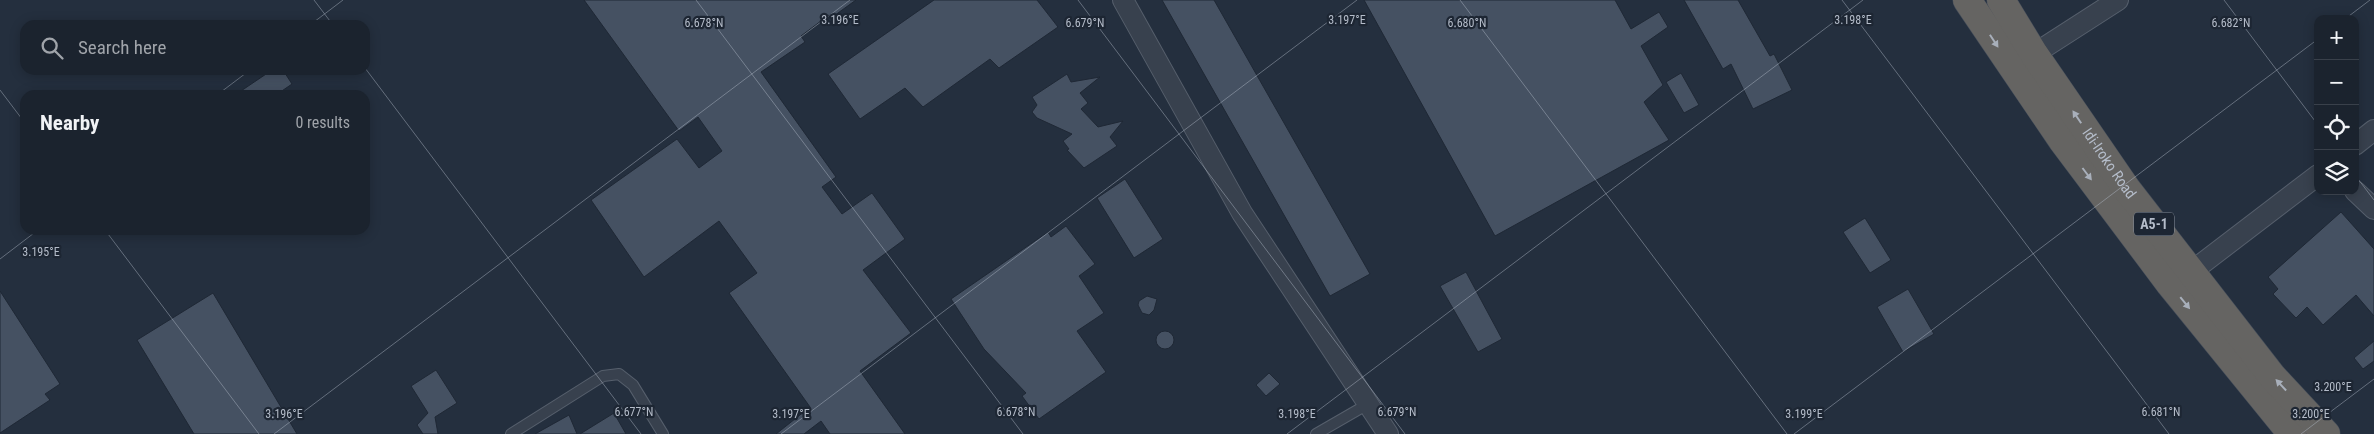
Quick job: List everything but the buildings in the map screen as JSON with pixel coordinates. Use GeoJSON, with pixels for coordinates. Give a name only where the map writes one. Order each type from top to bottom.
{"type":"FeatureCollection","features":[{"type":"Feature","properties":{"kind":"highway","name":"A5-1"},"geometry":{"type":"LineString","coordinates":[[1967,0],[2062,140],[2140,244],[2292,434]]}},
{"type":"Feature","properties":{"kind":"highway","name":"Idi-Iroko Road"},"geometry":{"type":"LineString","coordinates":[[2001,0],[2034,54],[2126,188],[2272,376],[2326,434]]}},
{"type":"Feature","properties":{"kind":"street"},"geometry":{"type":"LineString","coordinates":[[1123,0],[1242,213],[1388,434]]}},
{"type":"Feature","properties":{"kind":"street"},"geometry":{"type":"LineString","coordinates":[[2034,54],[2118,0]]}},
{"type":"Feature","properties":{"kind":"street"},"geometry":{"type":"LineString","coordinates":[[2359,142],[2374,130]]}},
{"type":"Feature","properties":{"kind":"street"},"geometry":{"type":"LineString","coordinates":[[2192,272],[2314,178]]}},
{"type":"Feature","properties":{"kind":"street"},"geometry":{"type":"LineString","coordinates":[[2359,195],[2374,209]]}},
{"type":"Feature","properties":{"kind":"lane"},"geometry":{"type":"LineString","coordinates":[[511,434],[603,376],[619,374],[634,385],[663,434]]}},
{"type":"Feature","properties":{"kind":"lane"},"geometry":{"type":"LineString","coordinates":[[1316,434],[1368,404]]}}]}
